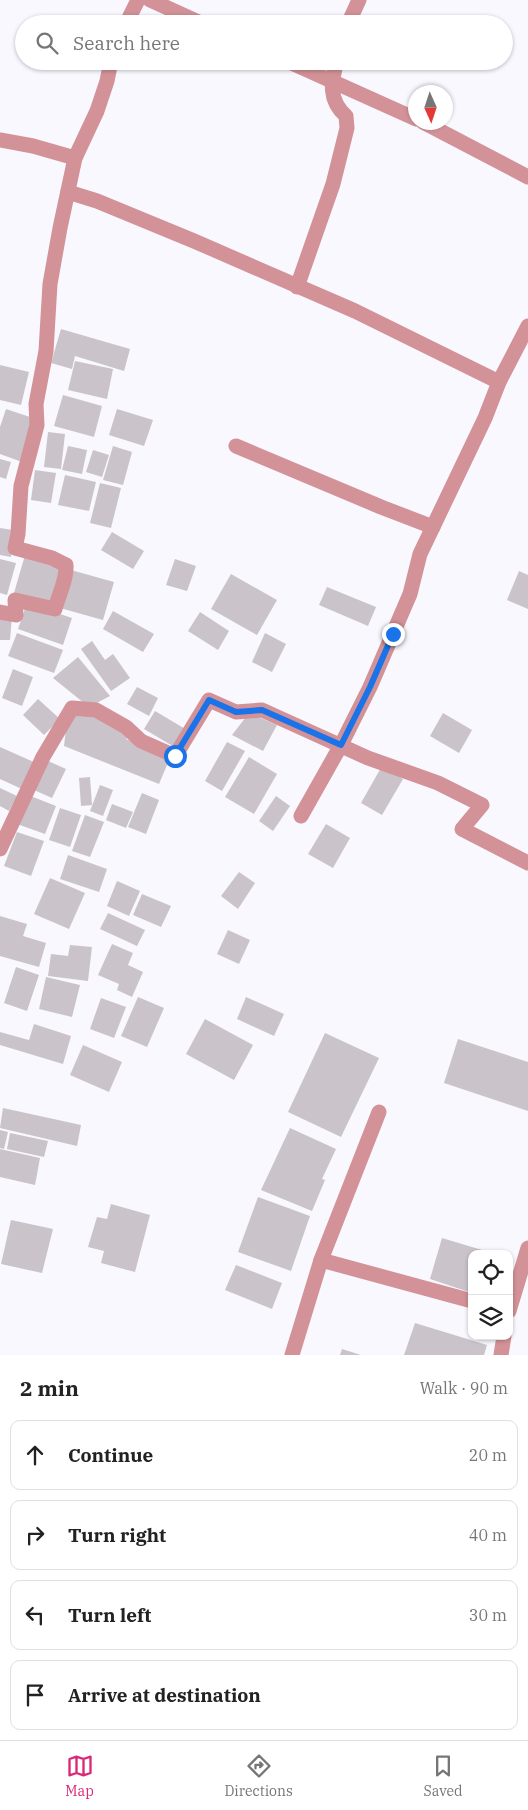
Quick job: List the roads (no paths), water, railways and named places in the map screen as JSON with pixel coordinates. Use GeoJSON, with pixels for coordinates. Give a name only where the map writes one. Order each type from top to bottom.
{"type":"FeatureCollection","features":[{"type":"Feature","properties":{"kind":"street"},"geometry":{"type":"LineString","coordinates":[[130,15],[138,0]]}},
{"type":"Feature","properties":{"kind":"street"},"geometry":{"type":"LineString","coordinates":[[150,0],[183,15]]}},
{"type":"Feature","properties":{"kind":"street"},"geometry":{"type":"LineString","coordinates":[[352,15],[359,0]]}},
{"type":"Feature","properties":{"kind":"street"},"geometry":{"type":"LineString","coordinates":[[0,612],[16,616],[15,600],[56,608],[67,574],[66,565],[52,558],[15,548],[18,534],[21,486],[37,425],[36,404],[46,350],[50,284],[68,192],[75,158],[97,110],[109,70]]}},
{"type":"Feature","properties":{"kind":"street"},"geometry":{"type":"LineString","coordinates":[[307,70],[408,115]]}},
{"type":"Feature","properties":{"kind":"street"},"geometry":{"type":"LineString","coordinates":[[297,287],[333,184],[347,128],[346,116],[338,109],[334,102],[332,81],[335,70]]}},
{"type":"Feature","properties":{"kind":"street"},"geometry":{"type":"LineString","coordinates":[[438,130],[528,177]]}},
{"type":"Feature","properties":{"kind":"street"},"geometry":{"type":"LineString","coordinates":[[0,140],[33,146],[75,158]]}},
{"type":"Feature","properties":{"kind":"street"},"geometry":{"type":"LineString","coordinates":[[68,192],[104,204],[194,241],[356,311],[498,382]]}},
{"type":"Feature","properties":{"kind":"street"},"geometry":{"type":"LineString","coordinates":[[301,816],[341,745],[370,687],[410,594],[420,554],[482,426],[498,382],[528,326]]}},
{"type":"Feature","properties":{"kind":"street"},"geometry":{"type":"LineString","coordinates":[[236,446],[381,507],[433,526]]}},
{"type":"Feature","properties":{"kind":"street"},"geometry":{"type":"LineString","coordinates":[[0,849],[43,757],[72,708],[96,710],[126,728],[141,741],[175,756],[209,700],[236,712],[262,710],[368,758],[438,783],[482,805],[462,829],[528,863]]}},
{"type":"Feature","properties":{"kind":"street"},"geometry":{"type":"LineString","coordinates":[[292,1355],[321,1260],[379,1112]]}},
{"type":"Feature","properties":{"kind":"street"},"geometry":{"type":"LineString","coordinates":[[513,1298],[528,1248]]}},
{"type":"Feature","properties":{"kind":"street"},"geometry":{"type":"LineString","coordinates":[[321,1260],[468,1300]]}},
{"type":"Feature","properties":{"kind":"street"},"geometry":{"type":"LineString","coordinates":[[501,1355],[503,1340]]}}]}
